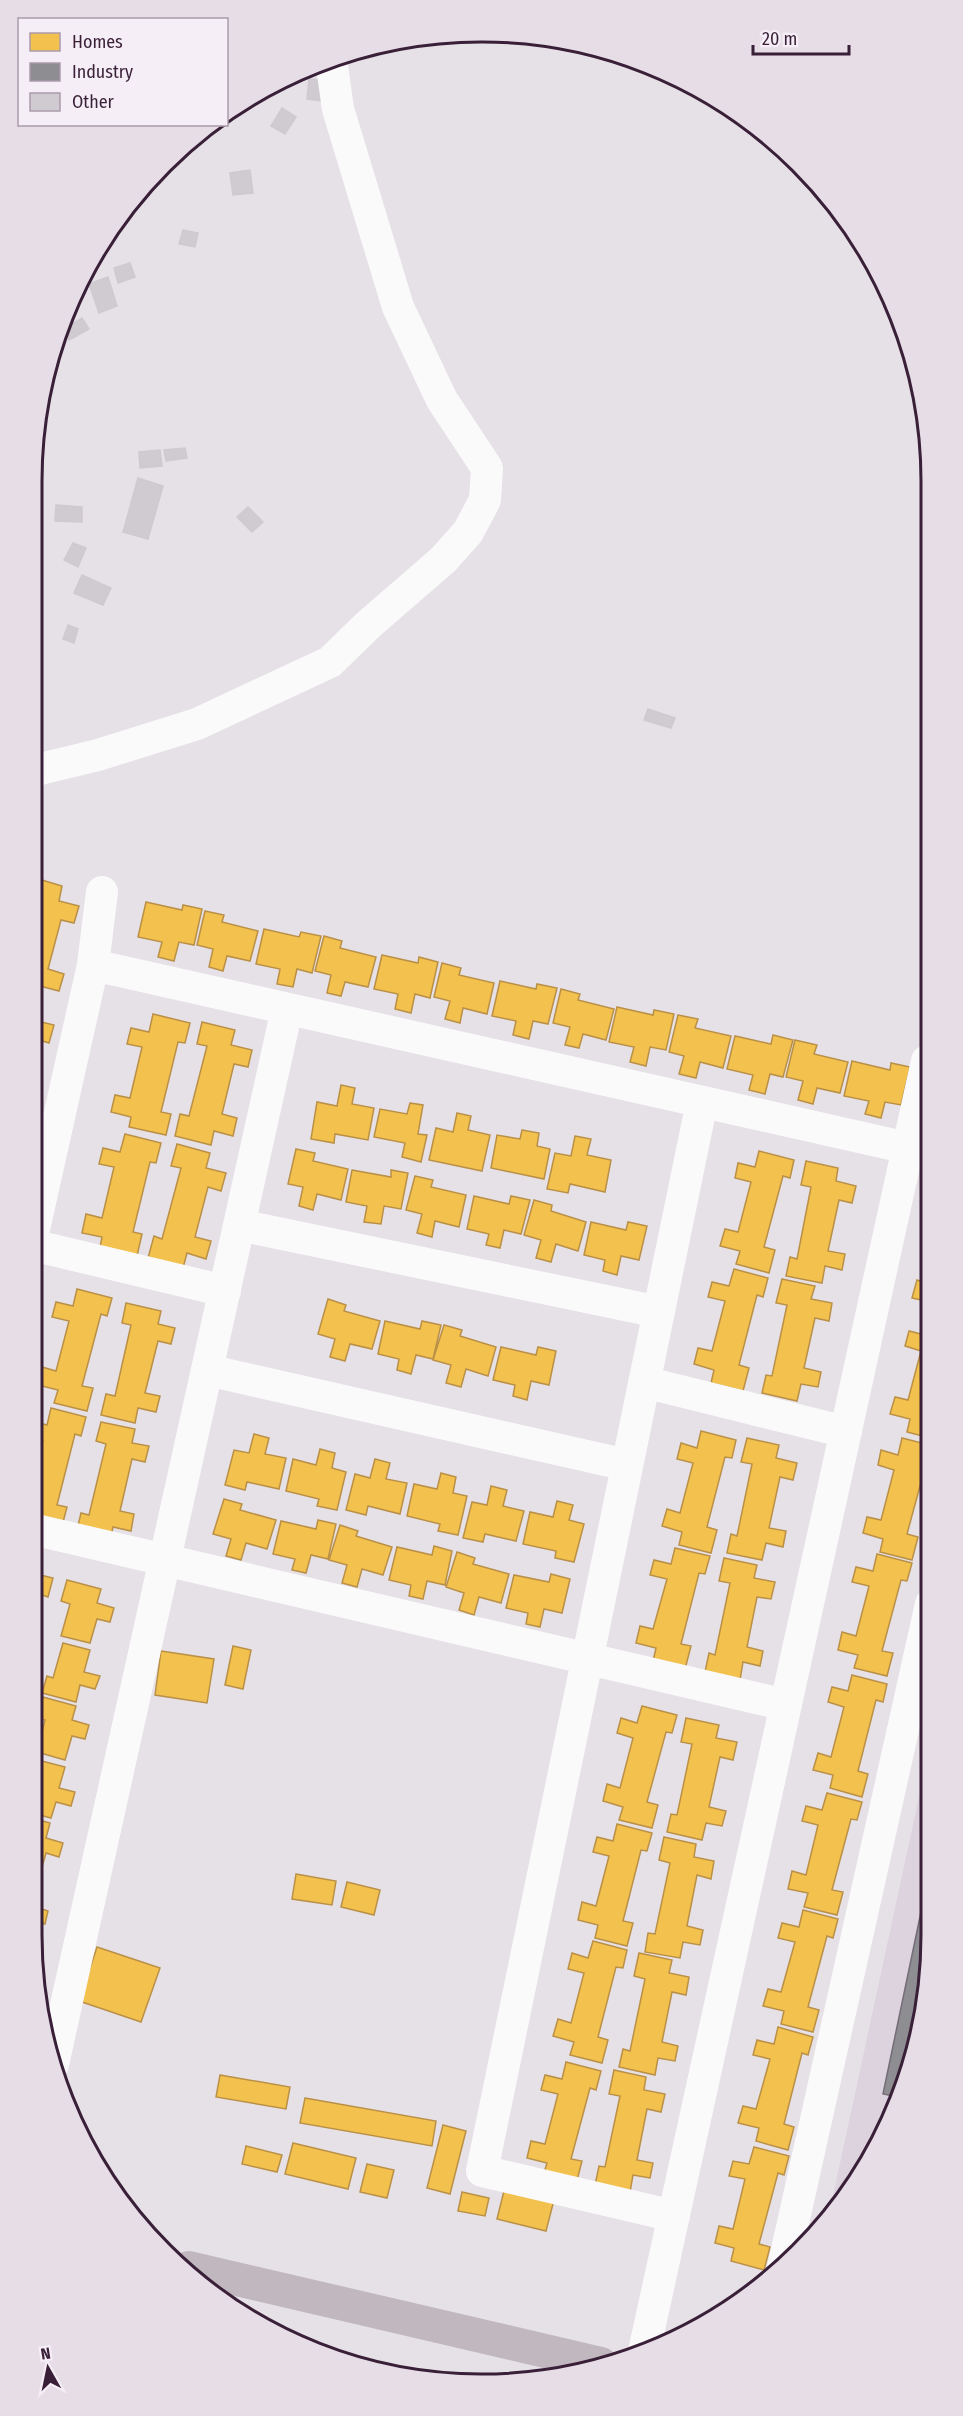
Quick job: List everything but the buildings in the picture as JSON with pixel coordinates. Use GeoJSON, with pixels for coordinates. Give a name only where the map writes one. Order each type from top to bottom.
{"type":"FeatureCollection","features":[{"type":"Feature","properties":{"kind":"highway"},"geometry":{"type":"LineString","coordinates":[[198,2270],[588,2361]]}},
{"type":"Feature","properties":{"kind":"street"},"geometry":{"type":"LineString","coordinates":[[42,769],[98,755],[197,724],[330,662],[368,625],[443,560],[468,532],[485,500],[487,468],[442,400],[398,307],[338,109],[332,68]]}},
{"type":"Feature","properties":{"kind":"street"},"geometry":{"type":"LineString","coordinates":[[42,1193],[93,965],[102,892]]}},
{"type":"Feature","properties":{"kind":"street"},"geometry":{"type":"LineString","coordinates":[[93,965],[908,1148]]}},
{"type":"Feature","properties":{"kind":"street"},"geometry":{"type":"LineString","coordinates":[[57,2047],[287,1009]]}},
{"type":"Feature","properties":{"kind":"street"},"geometry":{"type":"LineString","coordinates":[[646,2342],[921,1088]]}},
{"type":"Feature","properties":{"kind":"street"},"geometry":{"type":"LineString","coordinates":[[674,2216],[482,2171],[702,1102]]}},
{"type":"Feature","properties":{"kind":"street"},"geometry":{"type":"LineString","coordinates":[[239,1225],[659,1311]]}},
{"type":"Feature","properties":{"kind":"street"},"geometry":{"type":"LineString","coordinates":[[42,1247],[225,1291]]}},
{"type":"Feature","properties":{"kind":"street"},"geometry":{"type":"LineString","coordinates":[[207,1370],[627,1465]]}},
{"type":"Feature","properties":{"kind":"street"},"geometry":{"type":"LineString","coordinates":[[644,1382],[846,1432]]}},
{"type":"Feature","properties":{"kind":"street"},"geometry":{"type":"LineString","coordinates":[[42,1531],[786,1705]]}},
{"type":"Feature","properties":{"kind":"street"},"geometry":{"type":"LineString","coordinates":[[787,2250],[921,1649]]}},
{"type":"Feature","properties":{"kind":"shaded area"},"geometry":{"type":"Polygon","coordinates":[[[921,1787],[921,1934],[913,2020],[888,2103],[862,2154],[832,2199],[921,1787]]]}}]}
